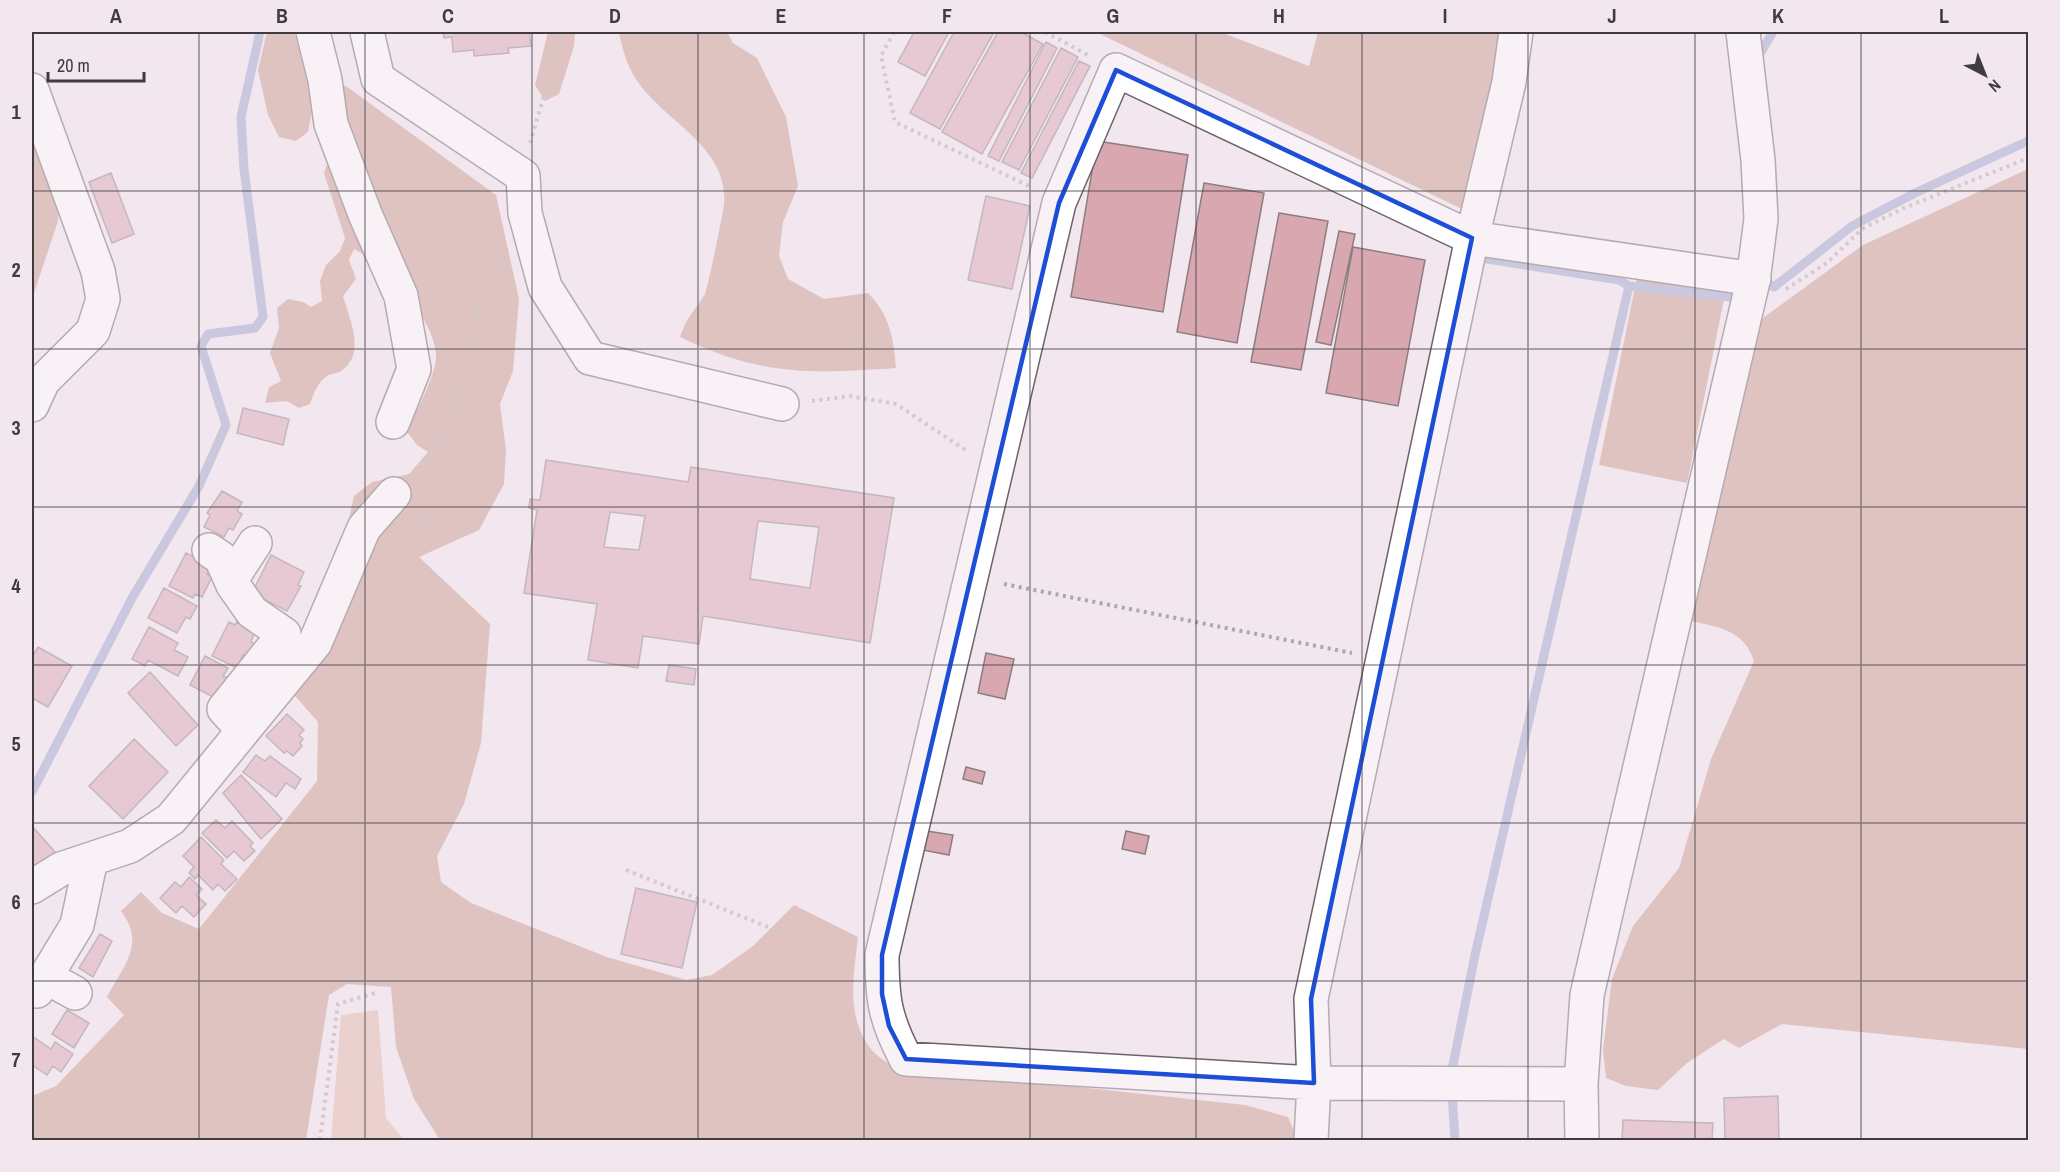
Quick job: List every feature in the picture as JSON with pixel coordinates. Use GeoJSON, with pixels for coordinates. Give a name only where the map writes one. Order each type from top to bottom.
{"type":"FeatureCollection","features":[{"type":"Feature","properties":{"kind":"street"},"geometry":{"type":"LineString","coordinates":[[313,32],[325,80],[331,124],[365,214],[401,296],[414,369],[393,422]]}},
{"type":"Feature","properties":{"kind":"street"},"geometry":{"type":"LineString","coordinates":[[367,32],[378,79],[523,176],[525,213],[545,287],[590,358],[782,404]]}},
{"type":"Feature","properties":{"kind":"street"},"geometry":{"type":"LineString","coordinates":[[1311,1140],[1314,1083],[1311,999],[1472,238],[1509,82],[1516,32]]}},
{"type":"Feature","properties":{"kind":"street"},"geometry":{"type":"LineString","coordinates":[[1582,1140],[1581,1084],[1587,995],[1750,294],[1761,219],[1758,160],[1743,32]]}},
{"type":"Feature","properties":{"kind":"street"},"geometry":{"type":"LineString","coordinates":[[1581,1084],[1314,1083],[906,1059],[889,1026],[882,994],[882,955],[1059,203],[1116,70],[1472,238],[1750,294]]}},
{"type":"Feature","properties":{"kind":"street"},"geometry":{"type":"LineString","coordinates":[[32,90],[98,271],[103,299],[93,331],[43,381],[32,405]]}},
{"type":"Feature","properties":{"kind":"street"},"geometry":{"type":"LineString","coordinates":[[32,887],[61,869],[130,846],[171,819],[315,644],[364,528],[394,494]]}},
{"type":"Feature","properties":{"kind":"street"},"geometry":{"type":"LineString","coordinates":[[231,580],[255,543]]}},
{"type":"Feature","properties":{"kind":"street"},"geometry":{"type":"LineString","coordinates":[[209,550],[221,558],[231,580],[252,612],[284,634],[224,709],[243,730]]}},
{"type":"Feature","properties":{"kind":"street"},"geometry":{"type":"LineString","coordinates":[[75,993],[41,984],[77,925],[91,859]]}},
{"type":"Feature","properties":{"kind":"path"},"geometry":{"type":"LineString","coordinates":[[523,176],[562,32]]}},
{"type":"Feature","properties":{"kind":"path"},"geometry":{"type":"LineString","coordinates":[[894,32],[881,57],[895,122],[1029,186]]}},
{"type":"Feature","properties":{"kind":"path"},"geometry":{"type":"LineString","coordinates":[[1045,32],[1116,70]]}},
{"type":"Feature","properties":{"kind":"path"},"geometry":{"type":"LineString","coordinates":[[1750,294],[1783,291],[1827,262],[1862,229],[1904,208],[2028,158]]}},
{"type":"Feature","properties":{"kind":"path"},"geometry":{"type":"LineString","coordinates":[[394,494],[442,441],[462,389],[479,303],[525,213]]}},
{"type":"Feature","properties":{"kind":"path"},"geometry":{"type":"LineString","coordinates":[[782,404],[850,396],[896,404],[995,470]]}},
{"type":"Feature","properties":{"kind":"path"},"geometry":{"type":"LineString","coordinates":[[972,577],[1382,659]]}},
{"type":"Feature","properties":{"kind":"path"},"geometry":{"type":"LineString","coordinates":[[626,870],[882,972]]}},
{"type":"Feature","properties":{"kind":"path"},"geometry":{"type":"LineString","coordinates":[[320,1140],[338,1004],[378,992]]}},
{"type":"Feature","properties":{"kind":"highlighted area"},"geometry":{"type":"Polygon","coordinates":[[[1116,70],[1472,238],[1311,999],[1314,1083],[906,1059],[889,1026],[882,994],[882,955],[1059,203],[1116,70]]]}},
{"type":"Feature","properties":{"kind":"shaded area"},"geometry":{"type":"Polygon","coordinates":[[[267,32],[294,32],[310,88],[346,86],[496,195],[519,299],[513,371],[500,404],[506,450],[504,484],[479,530],[419,557],[490,624],[481,743],[464,804],[437,856],[441,882],[471,903],[607,957],[686,980],[712,975],[753,946],[794,905],[858,937],[853,995],[857,1023],[871,1049],[893,1067],[1245,1105],[1288,1117],[1298,1140],[440,1140],[414,1099],[396,1047],[391,987],[347,984],[329,995],[306,1140],[32,1140],[32,1096],[56,1086],[124,1015],[107,997],[130,954],[132,944],[132,934],[121,911],[141,892],[162,913],[199,929],[317,781],[318,722],[280,679],[343,546],[354,496],[372,482],[409,474],[428,452],[417,445],[407,432],[425,393],[436,361],[433,339],[426,323],[406,293],[380,267],[354,249],[349,260],[356,279],[343,296],[352,325],[355,346],[349,364],[321,382],[310,404],[299,408],[287,401],[265,403],[269,387],[281,381],[270,353],[279,328],[277,308],[288,299],[303,302],[311,307],[322,301],[320,281],[326,265],[340,251],[345,238],[324,173],[332,149],[313,105],[308,132],[296,141],[279,137],[268,115],[258,70],[267,32]]]}},
{"type":"Feature","properties":{"kind":"shaded area"},"geometry":{"type":"Polygon","coordinates":[[[548,32],[575,32],[574,46],[559,94],[545,101],[535,85],[548,32]]]}},
{"type":"Feature","properties":{"kind":"shaded area"},"geometry":{"type":"Polygon","coordinates":[[[619,32],[727,32],[733,43],[757,58],[786,117],[798,186],[783,222],[779,256],[788,279],[824,299],[868,293],[886,318],[894,347],[896,368],[811,371],[761,366],[709,350],[680,337],[685,324],[707,288],[723,211],[723,185],[718,169],[697,140],[655,102],[638,83],[627,62],[619,32]]]}},
{"type":"Feature","properties":{"kind":"shaded area"},"geometry":{"type":"Polygon","coordinates":[[[1096,32],[1220,32],[1309,66],[1318,32],[1503,32],[1491,101],[1464,210],[1096,32]]]}},
{"type":"Feature","properties":{"kind":"shaded area"},"geometry":{"type":"Polygon","coordinates":[[[32,108],[57,178],[58,221],[32,299],[32,108]]]}},
{"type":"Feature","properties":{"kind":"shaded area"},"geometry":{"type":"Polygon","coordinates":[[[2028,169],[2028,1049],[1782,1024],[1739,1048],[1724,1039],[1687,1063],[1658,1090],[1626,1086],[1606,1078],[1603,1049],[1612,979],[1633,926],[1679,868],[1711,759],[1754,661],[1750,651],[1737,636],[1711,625],[1690,621],[1752,326],[1863,245],[2028,169]]]}},
{"type":"Feature","properties":{"kind":"shaded area"},"geometry":{"type":"Polygon","coordinates":[[[1637,277],[1725,294],[1687,483],[1599,465],[1637,277]]]}},
{"type":"Feature","properties":{"kind":"shaded area"},"geometry":{"type":"Polygon","coordinates":[[[378,1010],[386,1118],[404,1140],[331,1140],[341,1015],[378,1010]]]}},
{"type":"Feature","properties":{"kind":"building"},"geometry":{"type":"Polygon","coordinates":[[[443,32],[529,32],[531,46],[508,48],[509,53],[474,56],[474,50],[453,52],[452,37],[444,38],[443,32]]]}},
{"type":"Feature","properties":{"kind":"building"},"geometry":{"type":"Polygon","coordinates":[[[914,32],[949,32],[925,76],[898,62],[914,32]]]}},
{"type":"Feature","properties":{"kind":"building"},"geometry":{"type":"Polygon","coordinates":[[[954,32],[994,32],[940,129],[910,113],[954,32]]]}},
{"type":"Feature","properties":{"kind":"building"},"geometry":{"type":"Polygon","coordinates":[[[998,32],[1021,32],[1043,44],[982,154],[942,132],[998,32]]]}},
{"type":"Feature","properties":{"kind":"building"},"geometry":{"type":"Polygon","coordinates":[[[1046,42],[1057,48],[999,161],[988,156],[1046,42]]]}},
{"type":"Feature","properties":{"kind":"building"},"geometry":{"type":"Polygon","coordinates":[[[1061,48],[1078,57],[1019,170],[1002,162],[1061,48]]]}},
{"type":"Feature","properties":{"kind":"building"},"geometry":{"type":"Polygon","coordinates":[[[1079,61],[1090,66],[1032,178],[1021,173],[1079,61]]]}},
{"type":"Feature","properties":{"kind":"building"},"geometry":{"type":"Polygon","coordinates":[[[1097,141],[1188,155],[1163,312],[1071,297],[1097,141]]]}},
{"type":"Feature","properties":{"kind":"building"},"geometry":{"type":"Polygon","coordinates":[[[111,173],[134,234],[112,243],[89,182],[111,173]]]}},
{"type":"Feature","properties":{"kind":"building"},"geometry":{"type":"Polygon","coordinates":[[[1204,183],[1264,193],[1237,343],[1177,332],[1204,183]]]}},
{"type":"Feature","properties":{"kind":"building"},"geometry":{"type":"Polygon","coordinates":[[[986,196],[1030,206],[1012,289],[968,280],[986,196]]]}},
{"type":"Feature","properties":{"kind":"building"},"geometry":{"type":"Polygon","coordinates":[[[1279,213],[1328,221],[1301,370],[1251,362],[1279,213]]]}},
{"type":"Feature","properties":{"kind":"building"},"geometry":{"type":"Polygon","coordinates":[[[1339,231],[1355,234],[1331,345],[1316,342],[1339,231]]]}},
{"type":"Feature","properties":{"kind":"building"},"geometry":{"type":"Polygon","coordinates":[[[1353,247],[1425,260],[1398,406],[1326,393],[1353,247]]]}},
{"type":"Feature","properties":{"kind":"building"},"geometry":{"type":"Polygon","coordinates":[[[243,408],[289,419],[283,445],[237,433],[243,408]]]}},
{"type":"Feature","properties":{"kind":"building"},"geometry":{"type":"Polygon","coordinates":[[[546,460],[688,482],[691,467],[894,498],[870,643],[703,616],[699,644],[643,636],[638,668],[588,660],[597,604],[524,593],[537,510],[529,508],[530,499],[540,500],[546,460]],[[610,512],[604,547],[639,550],[645,516],[610,512]],[[758,521],[750,579],[810,588],[819,527],[758,521]]]}},
{"type":"Feature","properties":{"kind":"building"},"geometry":{"type":"Polygon","coordinates":[[[222,491],[242,502],[237,511],[242,514],[233,530],[229,528],[224,537],[204,527],[210,515],[207,513],[222,491]]]}},
{"type":"Feature","properties":{"kind":"building"},"geometry":{"type":"Polygon","coordinates":[[[186,553],[211,566],[207,574],[212,577],[202,597],[195,594],[193,598],[169,586],[186,553]]]}},
{"type":"Feature","properties":{"kind":"building"},"geometry":{"type":"Polygon","coordinates":[[[271,555],[304,572],[298,585],[301,586],[287,611],[252,593],[271,555]]]}},
{"type":"Feature","properties":{"kind":"building"},"geometry":{"type":"Polygon","coordinates":[[[164,588],[197,606],[190,619],[186,617],[177,633],[148,618],[164,588]]]}},
{"type":"Feature","properties":{"kind":"building"},"geometry":{"type":"Polygon","coordinates":[[[229,622],[235,625],[237,622],[255,631],[251,642],[255,644],[249,657],[243,655],[237,668],[212,656],[229,622]]]}},
{"type":"Feature","properties":{"kind":"building"},"geometry":{"type":"Polygon","coordinates":[[[149,627],[178,643],[174,650],[188,657],[178,676],[148,660],[145,666],[132,659],[149,627]]]}},
{"type":"Feature","properties":{"kind":"building"},"geometry":{"type":"Polygon","coordinates":[[[38,647],[72,666],[48,707],[32,698],[32,657],[38,647]]]}},
{"type":"Feature","properties":{"kind":"building"},"geometry":{"type":"Polygon","coordinates":[[[986,653],[1014,659],[1005,699],[978,693],[986,653]]]}},
{"type":"Feature","properties":{"kind":"building"},"geometry":{"type":"Polygon","coordinates":[[[205,656],[228,668],[223,676],[228,678],[217,699],[190,685],[205,656]]]}},
{"type":"Feature","properties":{"kind":"building"},"geometry":{"type":"Polygon","coordinates":[[[669,665],[696,669],[694,685],[666,681],[669,665]]]}},
{"type":"Feature","properties":{"kind":"building"},"geometry":{"type":"Polygon","coordinates":[[[150,672],[198,725],[176,746],[128,693],[150,672]]]}},
{"type":"Feature","properties":{"kind":"building"},"geometry":{"type":"Polygon","coordinates":[[[287,714],[304,730],[299,735],[303,739],[300,743],[302,746],[293,756],[287,751],[284,753],[266,736],[287,714]]]}},
{"type":"Feature","properties":{"kind":"building"},"geometry":{"type":"Polygon","coordinates":[[[134,739],[168,772],[123,819],[89,786],[134,739]]]}},
{"type":"Feature","properties":{"kind":"building"},"geometry":{"type":"Polygon","coordinates":[[[256,755],[265,761],[270,756],[301,779],[295,789],[286,783],[276,797],[243,772],[256,755]]]}},
{"type":"Feature","properties":{"kind":"building"},"geometry":{"type":"Polygon","coordinates":[[[966,767],[985,772],[982,784],[963,779],[966,767]]]}},
{"type":"Feature","properties":{"kind":"building"},"geometry":{"type":"Polygon","coordinates":[[[241,775],[282,819],[261,839],[223,793],[241,775]]]}},
{"type":"Feature","properties":{"kind":"building"},"geometry":{"type":"Polygon","coordinates":[[[216,820],[225,828],[232,821],[253,843],[250,846],[255,851],[244,861],[234,851],[227,858],[202,833],[216,820]]]}},
{"type":"Feature","properties":{"kind":"building"},"geometry":{"type":"Polygon","coordinates":[[[32,826],[55,852],[32,874],[32,826]]]}},
{"type":"Feature","properties":{"kind":"building"},"geometry":{"type":"Polygon","coordinates":[[[927,831],[953,835],[949,855],[923,850],[927,831]]]}},
{"type":"Feature","properties":{"kind":"building"},"geometry":{"type":"Polygon","coordinates":[[[1126,831],[1149,836],[1145,854],[1122,849],[1126,831]]]}},
{"type":"Feature","properties":{"kind":"building"},"geometry":{"type":"Polygon","coordinates":[[[201,837],[224,860],[221,864],[237,879],[225,891],[218,884],[213,890],[198,875],[195,879],[189,873],[194,867],[183,856],[201,837]]]}},
{"type":"Feature","properties":{"kind":"building"},"geometry":{"type":"Polygon","coordinates":[[[189,877],[202,889],[196,895],[206,904],[194,917],[182,906],[176,913],[160,898],[175,882],[181,887],[189,877]]]}},
{"type":"Feature","properties":{"kind":"building"},"geometry":{"type":"Polygon","coordinates":[[[636,888],[697,902],[682,968],[621,954],[636,888]]]}},
{"type":"Feature","properties":{"kind":"building"},"geometry":{"type":"Polygon","coordinates":[[[100,934],[112,941],[93,977],[79,968],[100,934]]]}},
{"type":"Feature","properties":{"kind":"building"},"geometry":{"type":"Polygon","coordinates":[[[67,1010],[89,1023],[74,1048],[52,1034],[67,1010]]]}},
{"type":"Feature","properties":{"kind":"building"},"geometry":{"type":"Polygon","coordinates":[[[32,1036],[51,1049],[55,1042],[73,1054],[61,1072],[53,1066],[47,1075],[32,1065],[32,1036]]]}},
{"type":"Feature","properties":{"kind":"building"},"geometry":{"type":"Polygon","coordinates":[[[1778,1096],[1779,1140],[1725,1140],[1724,1098],[1778,1096]]]}},
{"type":"Feature","properties":{"kind":"building"},"geometry":{"type":"Polygon","coordinates":[[[1623,1120],[1713,1123],[1712,1140],[1622,1140],[1623,1120]]]}},
{"type":"Feature","properties":{"kind":"waterway"},"geometry":{"type":"LineString","coordinates":[[32,792],[132,598],[199,486],[226,425],[201,346],[208,334],[255,328],[263,317],[244,169],[241,117],[260,32]]}},
{"type":"Feature","properties":{"kind":"waterway"},"geometry":{"type":"LineString","coordinates":[[1758,57],[1773,32]]}},
{"type":"Feature","properties":{"kind":"waterway"},"geometry":{"type":"LineString","coordinates":[[1761,288],[1771,285],[1774,287],[1852,226],[1917,192],[2028,141]]}},
{"type":"Feature","properties":{"kind":"waterway"},"geometry":{"type":"LineString","coordinates":[[1475,257],[1619,280],[1629,286],[1730,297],[1744,293]]}},
{"type":"Feature","properties":{"kind":"waterway"},"geometry":{"type":"LineString","coordinates":[[1455,1140],[1451,1075],[1475,955],[1629,286]]}}]}
